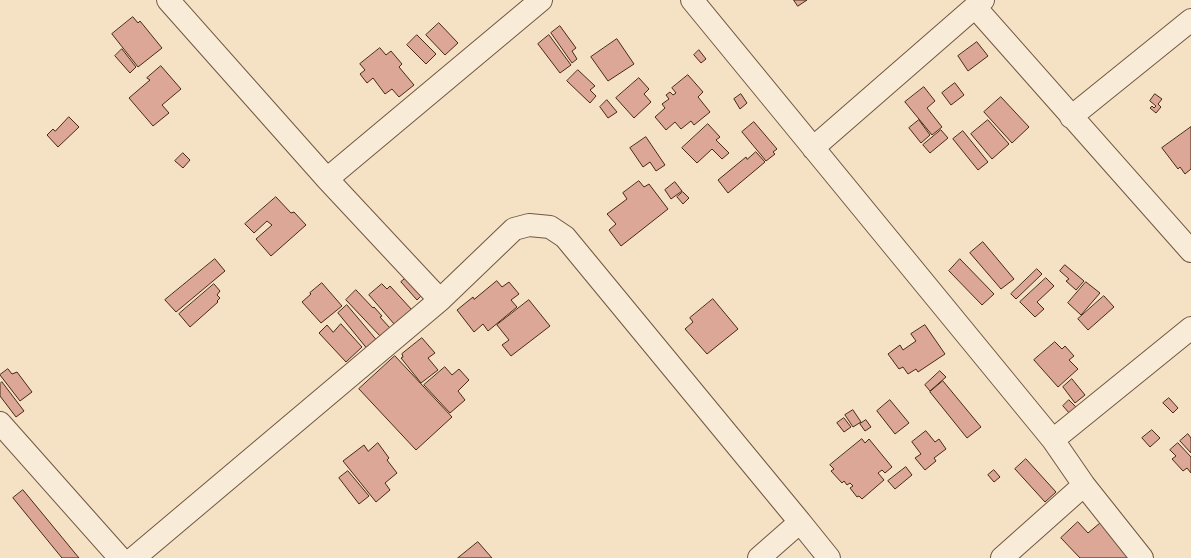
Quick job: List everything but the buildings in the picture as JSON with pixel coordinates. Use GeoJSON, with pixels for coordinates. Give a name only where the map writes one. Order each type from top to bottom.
{"type":"FeatureCollection","features":[{"type":"Feature","properties":{"kind":"street"},"geometry":{"type":"LineString","coordinates":[[168,0],[327,179],[440,300]]}},
{"type":"Feature","properties":{"kind":"street"},"geometry":{"type":"LineString","coordinates":[[327,179],[541,0]]}},
{"type":"Feature","properties":{"kind":"street"},"geometry":{"type":"LineString","coordinates":[[692,0],[1053,440],[1084,485],[1142,558]]}},
{"type":"Feature","properties":{"kind":"street"},"geometry":{"type":"LineString","coordinates":[[813,148],[979,4],[1072,117],[1191,251]]}},
{"type":"Feature","properties":{"kind":"street"},"geometry":{"type":"LineString","coordinates":[[1072,117],[1191,20]]}},
{"type":"Feature","properties":{"kind":"street"},"geometry":{"type":"LineString","coordinates":[[134,558],[440,300],[514,229],[529,225],[550,227],[565,237],[829,558]]}},
{"type":"Feature","properties":{"kind":"street"},"geometry":{"type":"LineString","coordinates":[[1053,440],[1191,328]]}},
{"type":"Feature","properties":{"kind":"street"},"geometry":{"type":"LineString","coordinates":[[0,423],[120,558]]}},
{"type":"Feature","properties":{"kind":"street"},"geometry":{"type":"LineString","coordinates":[[1002,558],[1084,485]]}},
{"type":"Feature","properties":{"kind":"street"},"geometry":{"type":"LineString","coordinates":[[758,558],[800,522]]}}]}
